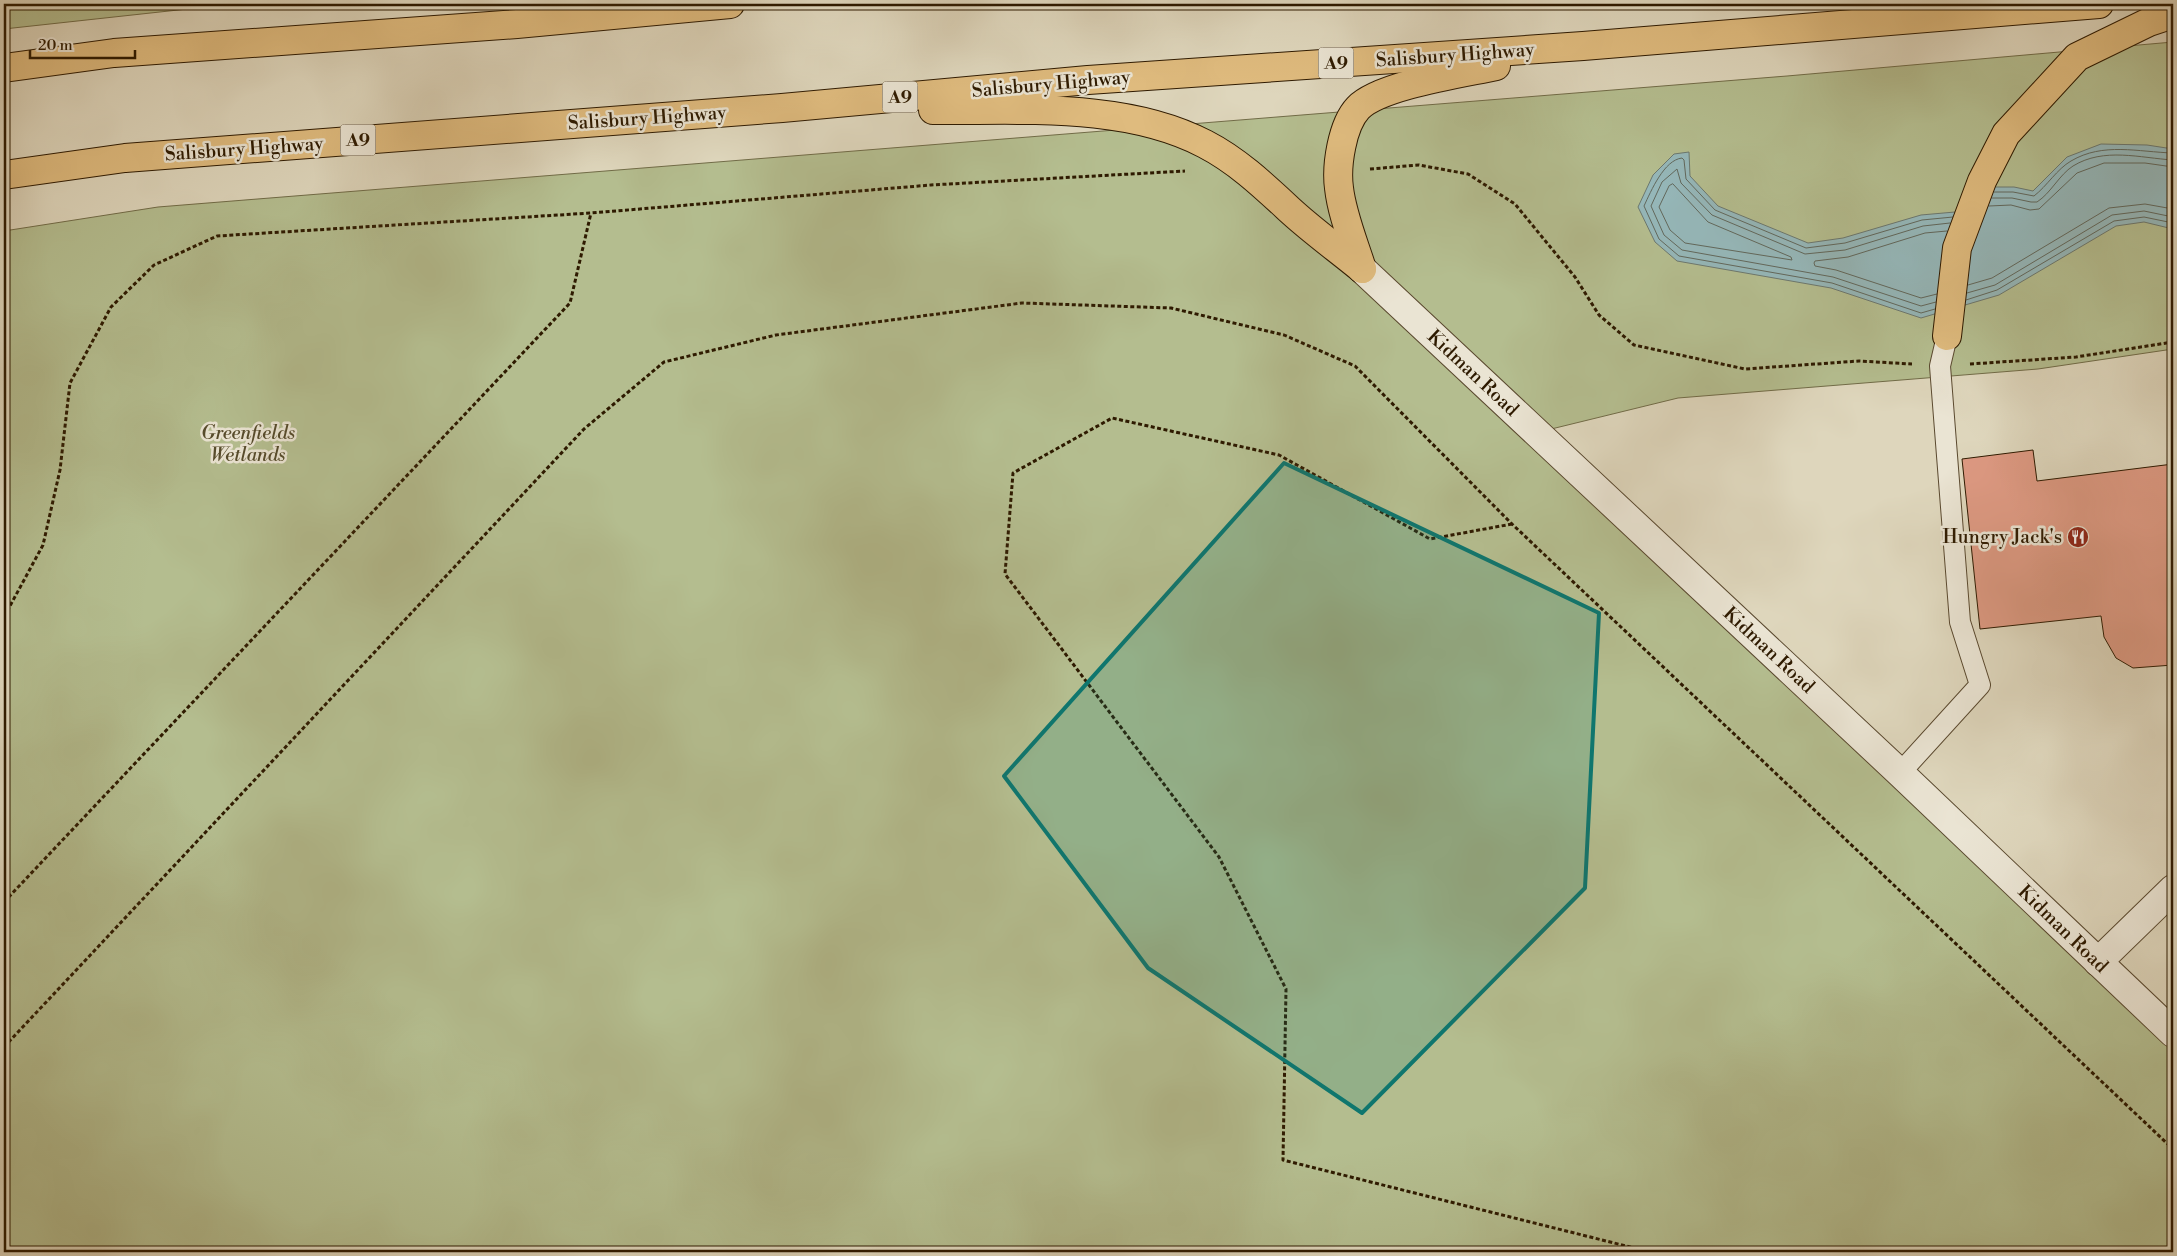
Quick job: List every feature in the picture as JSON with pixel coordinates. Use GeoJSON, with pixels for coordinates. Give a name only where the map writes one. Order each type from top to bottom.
{"type":"FeatureCollection","features":[{"type":"Feature","properties":{"kind":"highway","name":"Salisbury Highway"},"geometry":{"type":"LineString","coordinates":[[4,174],[125,158],[782,108],[1088,80],[1583,46],[2099,4]]}},
{"type":"Feature","properties":{"kind":"highway"},"geometry":{"type":"LineString","coordinates":[[4,68],[114,53],[517,24],[719,5]]}},
{"type":"Feature","properties":{"kind":"highway"},"geometry":{"type":"LineString","coordinates":[[1947,336],[1957,248],[1982,181],[2006,134],[2078,57],[2149,22],[2173,14]]}},
{"type":"Feature","properties":{"kind":"highway"},"geometry":{"type":"LineString","coordinates":[[1362,269],[1339,188],[1342,142],[1348,124],[1358,108],[1394,89],[1583,46]]}},
{"type":"Feature","properties":{"kind":"highway"},"geometry":{"type":"LineString","coordinates":[[782,108],[1084,111],[1144,122],[1187,135],[1208,145],[1256,178],[1293,212],[1362,269]]}},
{"type":"Feature","properties":{"kind":"street","name":"Kidman Road"},"geometry":{"type":"LineString","coordinates":[[1362,269],[1900,773],[2173,1033]]}},
{"type":"Feature","properties":{"kind":"street"},"geometry":{"type":"LineString","coordinates":[[2098,962],[2173,889]]}},
{"type":"Feature","properties":{"kind":"lane"},"geometry":{"type":"LineString","coordinates":[[1900,773],[1980,686],[1960,622],[1940,366],[1947,336]]}},
{"type":"Feature","properties":{"kind":"path"},"geometry":{"type":"LineString","coordinates":[[1370,169],[1419,165],[1468,174],[1515,204],[1575,277],[1599,315],[1634,346],[1745,369],[1859,361],[1940,366],[2076,357],[2173,342]]}},
{"type":"Feature","properties":{"kind":"path"},"geometry":{"type":"LineString","coordinates":[[4,617],[43,545],[60,470],[70,383],[111,307],[154,265],[217,236],[591,213],[931,186],[1189,171]]}},
{"type":"Feature","properties":{"kind":"path"},"geometry":{"type":"LineString","coordinates":[[4,902],[570,303],[591,213]]}},
{"type":"Feature","properties":{"kind":"path"},"geometry":{"type":"LineString","coordinates":[[4,1047],[584,429],[664,362],[776,334],[1022,303],[1170,308],[1284,335],[1355,366],[1512,524],[2173,1148]]}},
{"type":"Feature","properties":{"kind":"path"},"geometry":{"type":"LineString","coordinates":[[1512,524],[1430,539],[1279,455],[1112,418],[1013,473],[1005,574],[1219,858],[1286,989],[1283,1160],[1643,1252]]}},
{"type":"Feature","properties":{"kind":"highlighted area"},"geometry":{"type":"Polygon","coordinates":[[[1284,463],[1599,613],[1585,888],[1362,1113],[1148,968],[1004,776],[1284,463]]]}},
{"type":"Feature","properties":{"kind":"green space"},"geometry":{"type":"Polygon","coordinates":[[[4,4],[233,4],[4,29],[4,4]]]}},
{"type":"Feature","properties":{"kind":"green space","name":"Greenfields Wetlands"},"geometry":{"type":"Polygon","coordinates":[[[2173,42],[2173,349],[2038,369],[1678,398],[1539,432],[2173,1033],[2173,1252],[4,1252],[4,231],[158,207],[1787,76],[2173,42]]]}},
{"type":"Feature","properties":{"kind":"water"},"geometry":{"type":"Polygon","coordinates":[[[2101,144],[2147,145],[2173,149],[2173,229],[2144,222],[2116,226],[1999,295],[1921,318],[1831,288],[1677,261],[1655,242],[1638,207],[1653,175],[1674,154],[1689,152],[1690,176],[1718,206],[1808,243],[1843,238],[1921,215],[1955,212],[1982,187],[2014,187],[2033,191],[2067,157],[2101,144]]]}},
{"type":"Feature","properties":{"kind":"building"},"geometry":{"type":"Polygon","coordinates":[[[2033,450],[2037,481],[2173,464],[2173,665],[2133,668],[2116,658],[2104,637],[2101,616],[1980,629],[1962,459],[2033,450]]]}},
{"type":"Feature","properties":{"kind":"place","name":"Hungry Jack's"},"geometry":{"type":"Point","coordinates":[2078,537]}}]}
